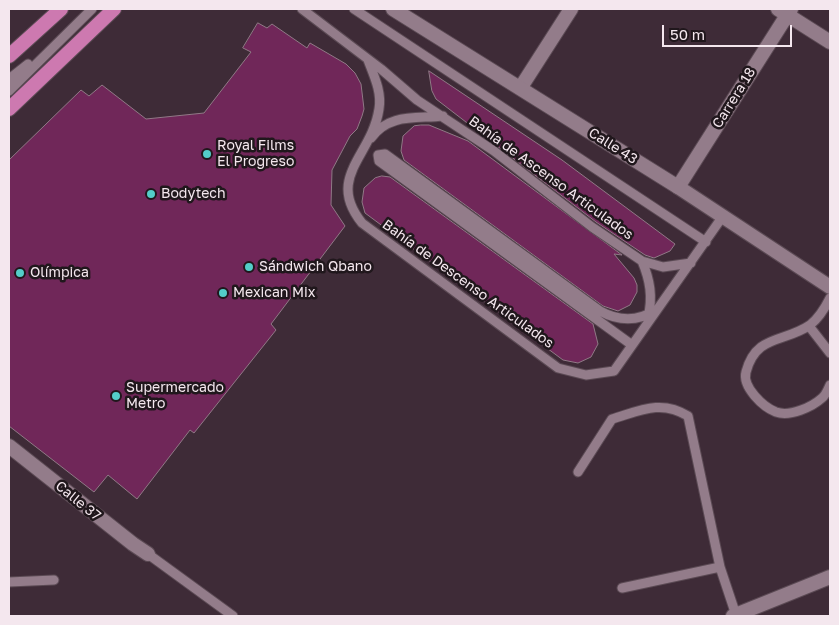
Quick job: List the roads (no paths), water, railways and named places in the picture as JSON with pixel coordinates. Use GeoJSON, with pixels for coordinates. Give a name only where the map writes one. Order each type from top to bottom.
{"type":"FeatureCollection","features":[{"type":"Feature","properties":{"kind":"main road"},"geometry":{"type":"LineString","coordinates":[[9,56],[61,9]]}},
{"type":"Feature","properties":{"kind":"main road"},"geometry":{"type":"LineString","coordinates":[[9,109],[114,9]]}},
{"type":"Feature","properties":{"kind":"street","name":"Calle 43"},"geometry":{"type":"LineString","coordinates":[[393,9],[678,187],[830,286]]}},
{"type":"Feature","properties":{"kind":"street"},"geometry":{"type":"LineString","coordinates":[[521,88],[572,9]]}},
{"type":"Feature","properties":{"kind":"street"},"geometry":{"type":"LineString","coordinates":[[786,11],[830,42]]}},
{"type":"Feature","properties":{"kind":"street","name":"Carrera 18"},"geometry":{"type":"LineString","coordinates":[[678,187],[786,11]]}},
{"type":"Feature","properties":{"kind":"street","name":"Calle 37"},"geometry":{"type":"LineString","coordinates":[[9,446],[148,554]]}},
{"type":"Feature","properties":{"kind":"street"},"geometry":{"type":"LineString","coordinates":[[735,616],[830,577]]}},
{"type":"Feature","properties":{"kind":"lane"},"geometry":{"type":"LineString","coordinates":[[9,91],[52,46],[92,9]]}},
{"type":"Feature","properties":{"kind":"lane","name":"Bahía de Ascenso Articulados"},"geometry":{"type":"LineString","coordinates":[[302,9],[417,100],[444,116],[494,151],[592,227],[642,261]]}},
{"type":"Feature","properties":{"kind":"lane"},"geometry":{"type":"LineString","coordinates":[[354,9],[706,242]]}},
{"type":"Feature","properties":{"kind":"lane"},"geometry":{"type":"LineString","coordinates":[[9,79],[52,46]]}},
{"type":"Feature","properties":{"kind":"lane"},"geometry":{"type":"LineString","coordinates":[[366,146],[379,109],[379,94],[368,60]]}},
{"type":"Feature","properties":{"kind":"lane"},"geometry":{"type":"LineString","coordinates":[[366,146],[385,125],[398,119],[444,116]]}},
{"type":"Feature","properties":{"kind":"lane","name":"Bahía de Descenso Articulados"},"geometry":{"type":"LineString","coordinates":[[366,146],[350,175],[347,194],[352,211],[362,223],[558,368],[586,375],[614,371],[632,345]]}},
{"type":"Feature","properties":{"kind":"lane"},"geometry":{"type":"LineString","coordinates":[[632,345],[379,161],[378,155],[385,154],[600,311],[611,317],[624,319],[649,314],[660,306]]}},
{"type":"Feature","properties":{"kind":"lane"},"geometry":{"type":"LineString","coordinates":[[632,345],[723,216]]}},
{"type":"Feature","properties":{"kind":"lane"},"geometry":{"type":"LineString","coordinates":[[642,261],[663,267],[691,263]]}},
{"type":"Feature","properties":{"kind":"lane"},"geometry":{"type":"LineString","coordinates":[[642,261],[650,287],[649,314],[644,328]]}},
{"type":"Feature","properties":{"kind":"lane"},"geometry":{"type":"LineString","coordinates":[[830,298],[818,318],[809,326],[767,342],[753,354],[745,374],[751,393],[776,412],[797,412],[823,398],[830,385]]}},
{"type":"Feature","properties":{"kind":"lane"},"geometry":{"type":"LineString","coordinates":[[600,311],[632,345]]}},
{"type":"Feature","properties":{"kind":"lane"},"geometry":{"type":"LineString","coordinates":[[809,326],[830,353]]}},
{"type":"Feature","properties":{"kind":"lane"},"geometry":{"type":"LineString","coordinates":[[578,472],[612,419],[654,406],[675,408],[688,416],[720,567],[735,616]]}},
{"type":"Feature","properties":{"kind":"lane"},"geometry":{"type":"LineString","coordinates":[[148,554],[233,616]]}},
{"type":"Feature","properties":{"kind":"lane"},"geometry":{"type":"LineString","coordinates":[[622,588],[720,567]]}},
{"type":"Feature","properties":{"kind":"lane"},"geometry":{"type":"LineString","coordinates":[[9,582],[54,580]]}},
{"type":"Feature","properties":{"kind":"place","name":"Royal Films El Progreso"},"geometry":{"type":"Point","coordinates":[207,154]}},
{"type":"Feature","properties":{"kind":"place","name":"Bodytech"},"geometry":{"type":"Point","coordinates":[151,194]}},
{"type":"Feature","properties":{"kind":"place","name":"Sándwich Qbano"},"geometry":{"type":"Point","coordinates":[249,267]}},
{"type":"Feature","properties":{"kind":"place","name":"Olímpica"},"geometry":{"type":"Point","coordinates":[20,273]}},
{"type":"Feature","properties":{"kind":"place","name":"Mexican Mix"},"geometry":{"type":"Point","coordinates":[223,293]}},
{"type":"Feature","properties":{"kind":"place","name":"Supermercado Metro"},"geometry":{"type":"Point","coordinates":[116,396]}}]}
